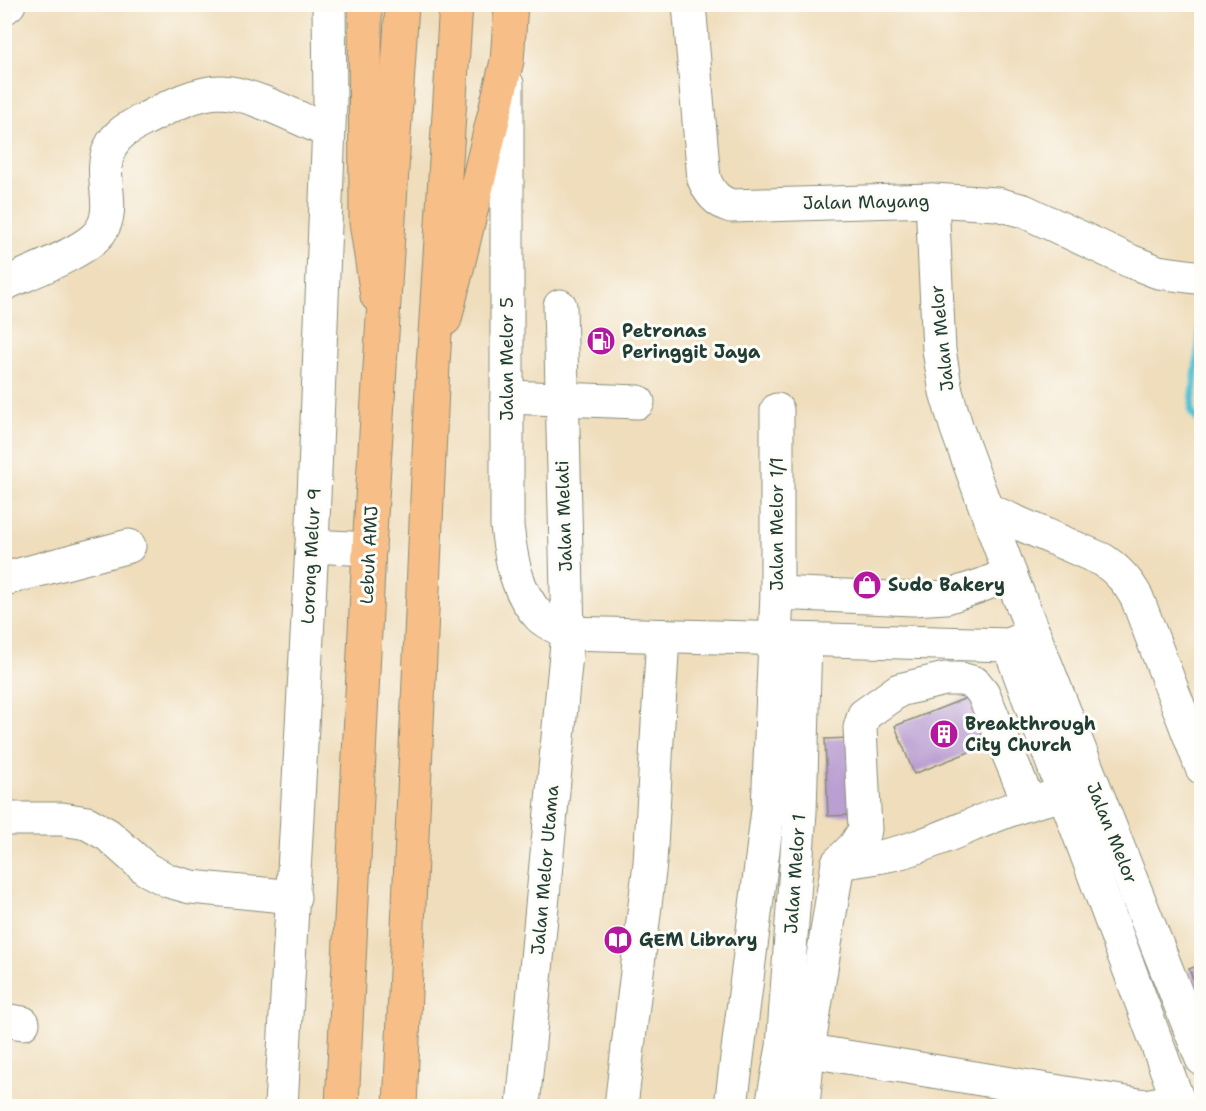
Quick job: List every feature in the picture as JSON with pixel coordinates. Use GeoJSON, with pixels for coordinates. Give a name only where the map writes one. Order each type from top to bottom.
{"type":"FeatureCollection","features":[{"type":"Feature","properties":{"kind":"main road"},"geometry":{"type":"LineString","coordinates":[[365,4],[366,222],[382,331]]}},
{"type":"Feature","properties":{"kind":"main road","name":"Lebuh AMJ"},"geometry":{"type":"LineString","coordinates":[[342,1107],[369,549],[402,4]]}},
{"type":"Feature","properties":{"kind":"main road"},"geometry":{"type":"LineString","coordinates":[[400,1107],[434,365],[456,4]]}},
{"type":"Feature","properties":{"kind":"main road"},"geometry":{"type":"LineString","coordinates":[[434,365],[507,61],[511,4]]}},
{"type":"Feature","properties":{"kind":"street"},"geometry":{"type":"LineString","coordinates":[[4,8],[9,4]]}},
{"type":"Feature","properties":{"kind":"street","name":"Lorong Melur 9"},"geometry":{"type":"LineString","coordinates":[[281,1107],[312,546],[329,116],[329,4]]}},
{"type":"Feature","properties":{"kind":"street","name":"Jalan Mayang"},"geometry":{"type":"LineString","coordinates":[[689,4],[704,179],[711,194],[721,202],[731,206],[932,200],[997,204],[1024,211],[1158,272],[1202,278]]}},
{"type":"Feature","properties":{"kind":"street","name":"Jalan Melor 5"},"geometry":{"type":"LineString","coordinates":[[507,61],[507,526],[511,561],[523,595],[541,618],[568,633]]}},
{"type":"Feature","properties":{"kind":"street"},"geometry":{"type":"LineString","coordinates":[[4,284],[92,241],[105,223],[107,209],[105,163],[110,148],[118,136],[160,111],[190,98],[221,92],[329,116],[364,108]]}},
{"type":"Feature","properties":{"kind":"street","name":"Jalan Melor"},"geometry":{"type":"LineString","coordinates":[[932,200],[939,350],[946,392],[957,429],[1010,574],[1022,640],[1064,795],[1179,1103]]}},
{"type":"Feature","properties":{"kind":"street","name":"Jalan Melati"},"geometry":{"type":"LineString","coordinates":[[560,306],[568,633]]}},
{"type":"Feature","properties":{"kind":"street"},"geometry":{"type":"LineString","coordinates":[[507,397],[638,402]]}},
{"type":"Feature","properties":{"kind":"street","name":"Jalan Melor 1/1"},"geometry":{"type":"LineString","coordinates":[[777,410],[777,593],[790,639]]}},
{"type":"Feature","properties":{"kind":"street"},"geometry":{"type":"LineString","coordinates":[[988,510],[1102,560],[1117,569],[1130,584],[1202,768]]}},
{"type":"Feature","properties":{"kind":"street"},"geometry":{"type":"LineString","coordinates":[[4,579],[129,546]]}},
{"type":"Feature","properties":{"kind":"street"},"geometry":{"type":"LineString","coordinates":[[312,546],[369,549]]}},
{"type":"Feature","properties":{"kind":"street"},"geometry":{"type":"LineString","coordinates":[[777,593],[913,599],[946,597],[1010,574]]}},
{"type":"Feature","properties":{"kind":"street"},"geometry":{"type":"LineString","coordinates":[[568,633],[910,642],[1022,640]]}},
{"type":"Feature","properties":{"kind":"street","name":"Jalan Melor Utama"},"geometry":{"type":"LineString","coordinates":[[523,1107],[568,633]]}},
{"type":"Feature","properties":{"kind":"street"},"geometry":{"type":"LineString","coordinates":[[621,1107],[650,862],[663,636]]}},
{"type":"Feature","properties":{"kind":"street"},"geometry":{"type":"LineString","coordinates":[[731,1107],[790,639]]}},
{"type":"Feature","properties":{"kind":"street","name":"Jalan Melor 1"},"geometry":{"type":"LineString","coordinates":[[790,639],[800,812],[795,1049]]}},
{"type":"Feature","properties":{"kind":"street","name":"Jalan Melor"},"geometry":{"type":"LineString","coordinates":[[1022,640],[1161,956],[1202,1059]]}},
{"type":"Feature","properties":{"kind":"street"},"geometry":{"type":"LineString","coordinates":[[899,690],[910,642]]}},
{"type":"Feature","properties":{"kind":"street"},"geometry":{"type":"LineString","coordinates":[[799,1106],[795,1049],[838,863],[854,847],[864,830],[860,728],[864,715],[899,690],[945,680],[962,679],[975,683],[983,693],[1029,803]]}},
{"type":"Feature","properties":{"kind":"street"},"geometry":{"type":"LineString","coordinates":[[838,863],[887,856],[919,846],[1029,803],[1064,795]]}},
{"type":"Feature","properties":{"kind":"street"},"geometry":{"type":"LineString","coordinates":[[4,819],[62,819],[87,823],[108,835],[146,869],[169,881],[192,887],[294,897]]}},
{"type":"Feature","properties":{"kind":"street"},"geometry":{"type":"LineString","coordinates":[[1129,969],[1161,956]]}},
{"type":"Feature","properties":{"kind":"street"},"geometry":{"type":"LineString","coordinates":[[795,1049],[1145,1106],[1179,1103]]}},
{"type":"Feature","properties":{"kind":"building","name":"Breakthrough City Church"},"geometry":{"type":"Polygon","coordinates":[[[974,695],[992,743],[914,774],[895,726],[974,695]]]}},
{"type":"Feature","properties":{"kind":"building"},"geometry":{"type":"Polygon","coordinates":[[[850,738],[853,815],[828,816],[825,739],[850,738]]]}},
{"type":"Feature","properties":{"kind":"building"},"geometry":{"type":"Polygon","coordinates":[[[1202,964],[1202,999],[1201,999],[1189,969],[1202,964]]]}},
{"type":"Feature","properties":{"kind":"waterway"},"geometry":{"type":"LineString","coordinates":[[1202,317],[1191,412],[1202,425]]}},
{"type":"Feature","properties":{"kind":"place","name":"Petronas Peringgit Jaya"},"geometry":{"type":"Point","coordinates":[601,341]}},
{"type":"Feature","properties":{"kind":"place","name":"Sudo Bakery"},"geometry":{"type":"Point","coordinates":[867,585]}},
{"type":"Feature","properties":{"kind":"place","name":"Breakthrough City Church"},"geometry":{"type":"Point","coordinates":[944,734]}},
{"type":"Feature","properties":{"kind":"place","name":"GEM Library"},"geometry":{"type":"Point","coordinates":[618,940]}}]}
